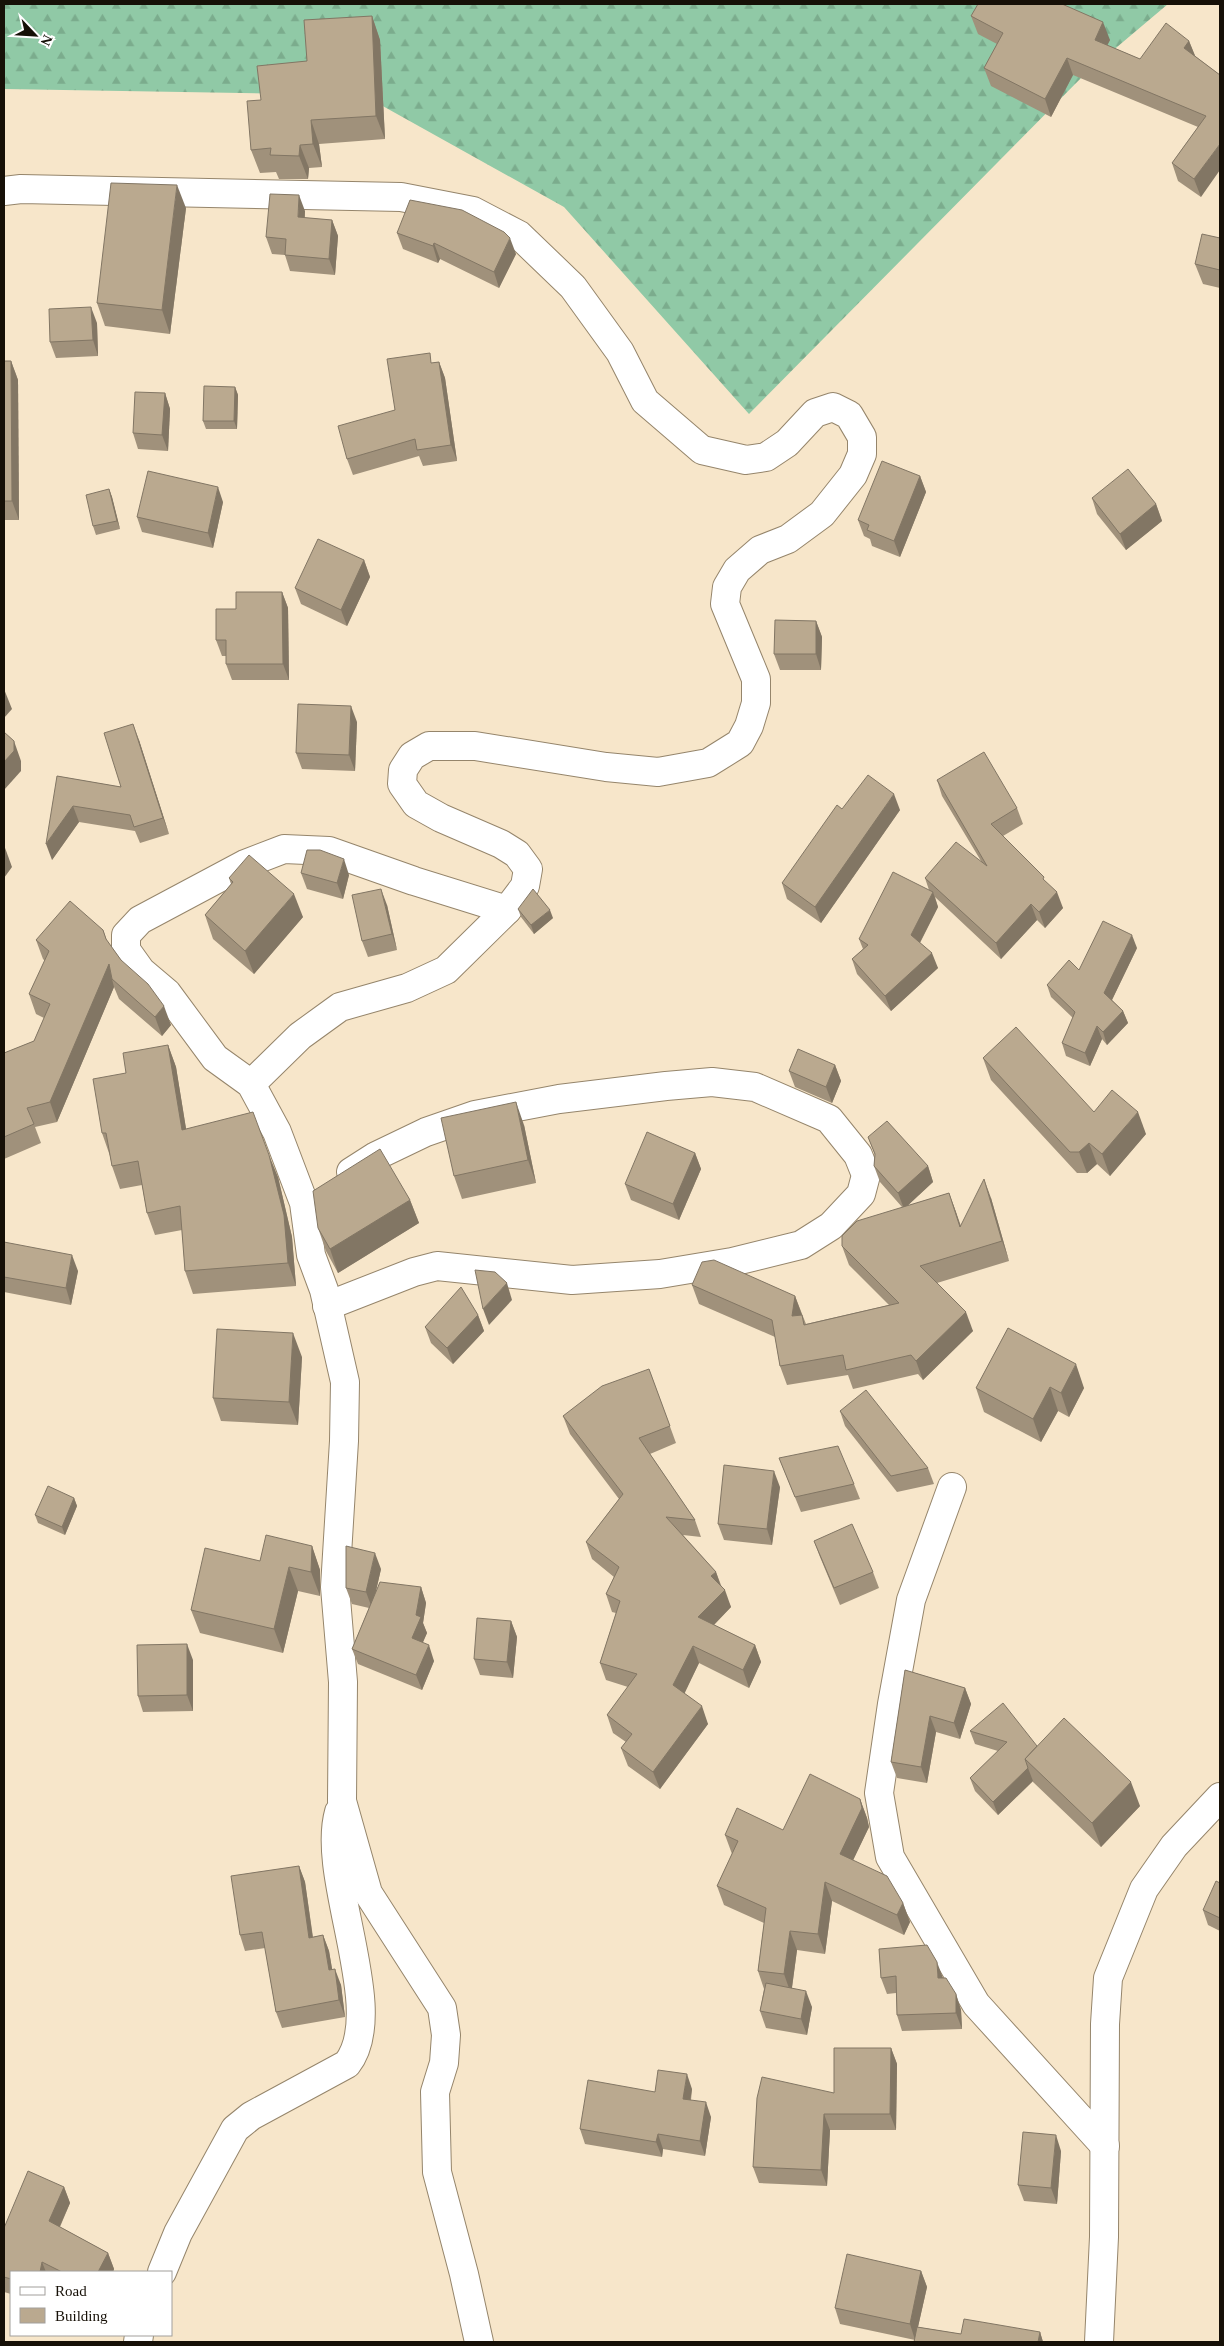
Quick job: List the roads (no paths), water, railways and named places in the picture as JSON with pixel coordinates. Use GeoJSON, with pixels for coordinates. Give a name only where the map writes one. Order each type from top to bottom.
{"type":"FeatureCollection","features":[{"type":"Feature","properties":{"kind":"street"},"geometry":{"type":"LineString","coordinates":[[4,191],[21,189],[401,197],[473,211],[519,236],[573,287],[620,352],[645,401],[702,450],[746,460],[766,456],[786,443],[815,412],[833,407],[849,415],[862,437],[862,454],[853,475],[822,514],[788,538],[760,550],[737,570],[727,587],[725,604],[756,678],[756,703],[749,726],[740,743],[708,762],[658,772],[606,767],[475,746],[429,746],[412,756],[403,770],[402,784],[416,804],[441,818],[501,844],[516,854],[528,870],[525,886],[507,910],[446,970],[407,988],[340,1007],[300,1036],[251,1084]]}},
{"type":"Feature","properties":{"kind":"street"},"geometry":{"type":"LineString","coordinates":[[162,2271],[178,2233],[236,2129],[251,2116],[347,2064],[355,2054],[358,2042],[360,2010],[348,1920],[335,1850],[337,1819],[342,1801],[343,1682],[335,1587],[345,1382],[324,1290],[310,1255],[304,1203],[277,1132],[251,1084],[215,1058],[167,993],[142,971],[126,950],[126,935],[140,920],[245,864],[284,849],[329,850],[414,881],[507,910]]}},
{"type":"Feature","properties":{"kind":"street"},"geometry":{"type":"LineString","coordinates":[[304,1203],[376,1156],[426,1132],[475,1115],[559,1099],[712,1082],[755,1086],[829,1119],[858,1155],[866,1175],[861,1194],[831,1226],[801,1245],[775,1252],[732,1262],[660,1274],[572,1280],[437,1266],[414,1272],[327,1306]]}},
{"type":"Feature","properties":{"kind":"street"},"geometry":{"type":"LineString","coordinates":[[952,1486],[911,1600],[892,1704],[879,1793],[890,1857],[976,2004],[1105,2146]]}},
{"type":"Feature","properties":{"kind":"street"},"geometry":{"type":"LineString","coordinates":[[1099,2342],[1104,2237],[1105,2024],[1108,1978],[1144,1889],[1174,1846],[1220,1798]]}},
{"type":"Feature","properties":{"kind":"street"},"geometry":{"type":"LineString","coordinates":[[342,1801],[368,1893],[442,2008],[446,2034],[444,2063],[435,2092],[436,2172],[464,2274],[479,2342]]}}]}
